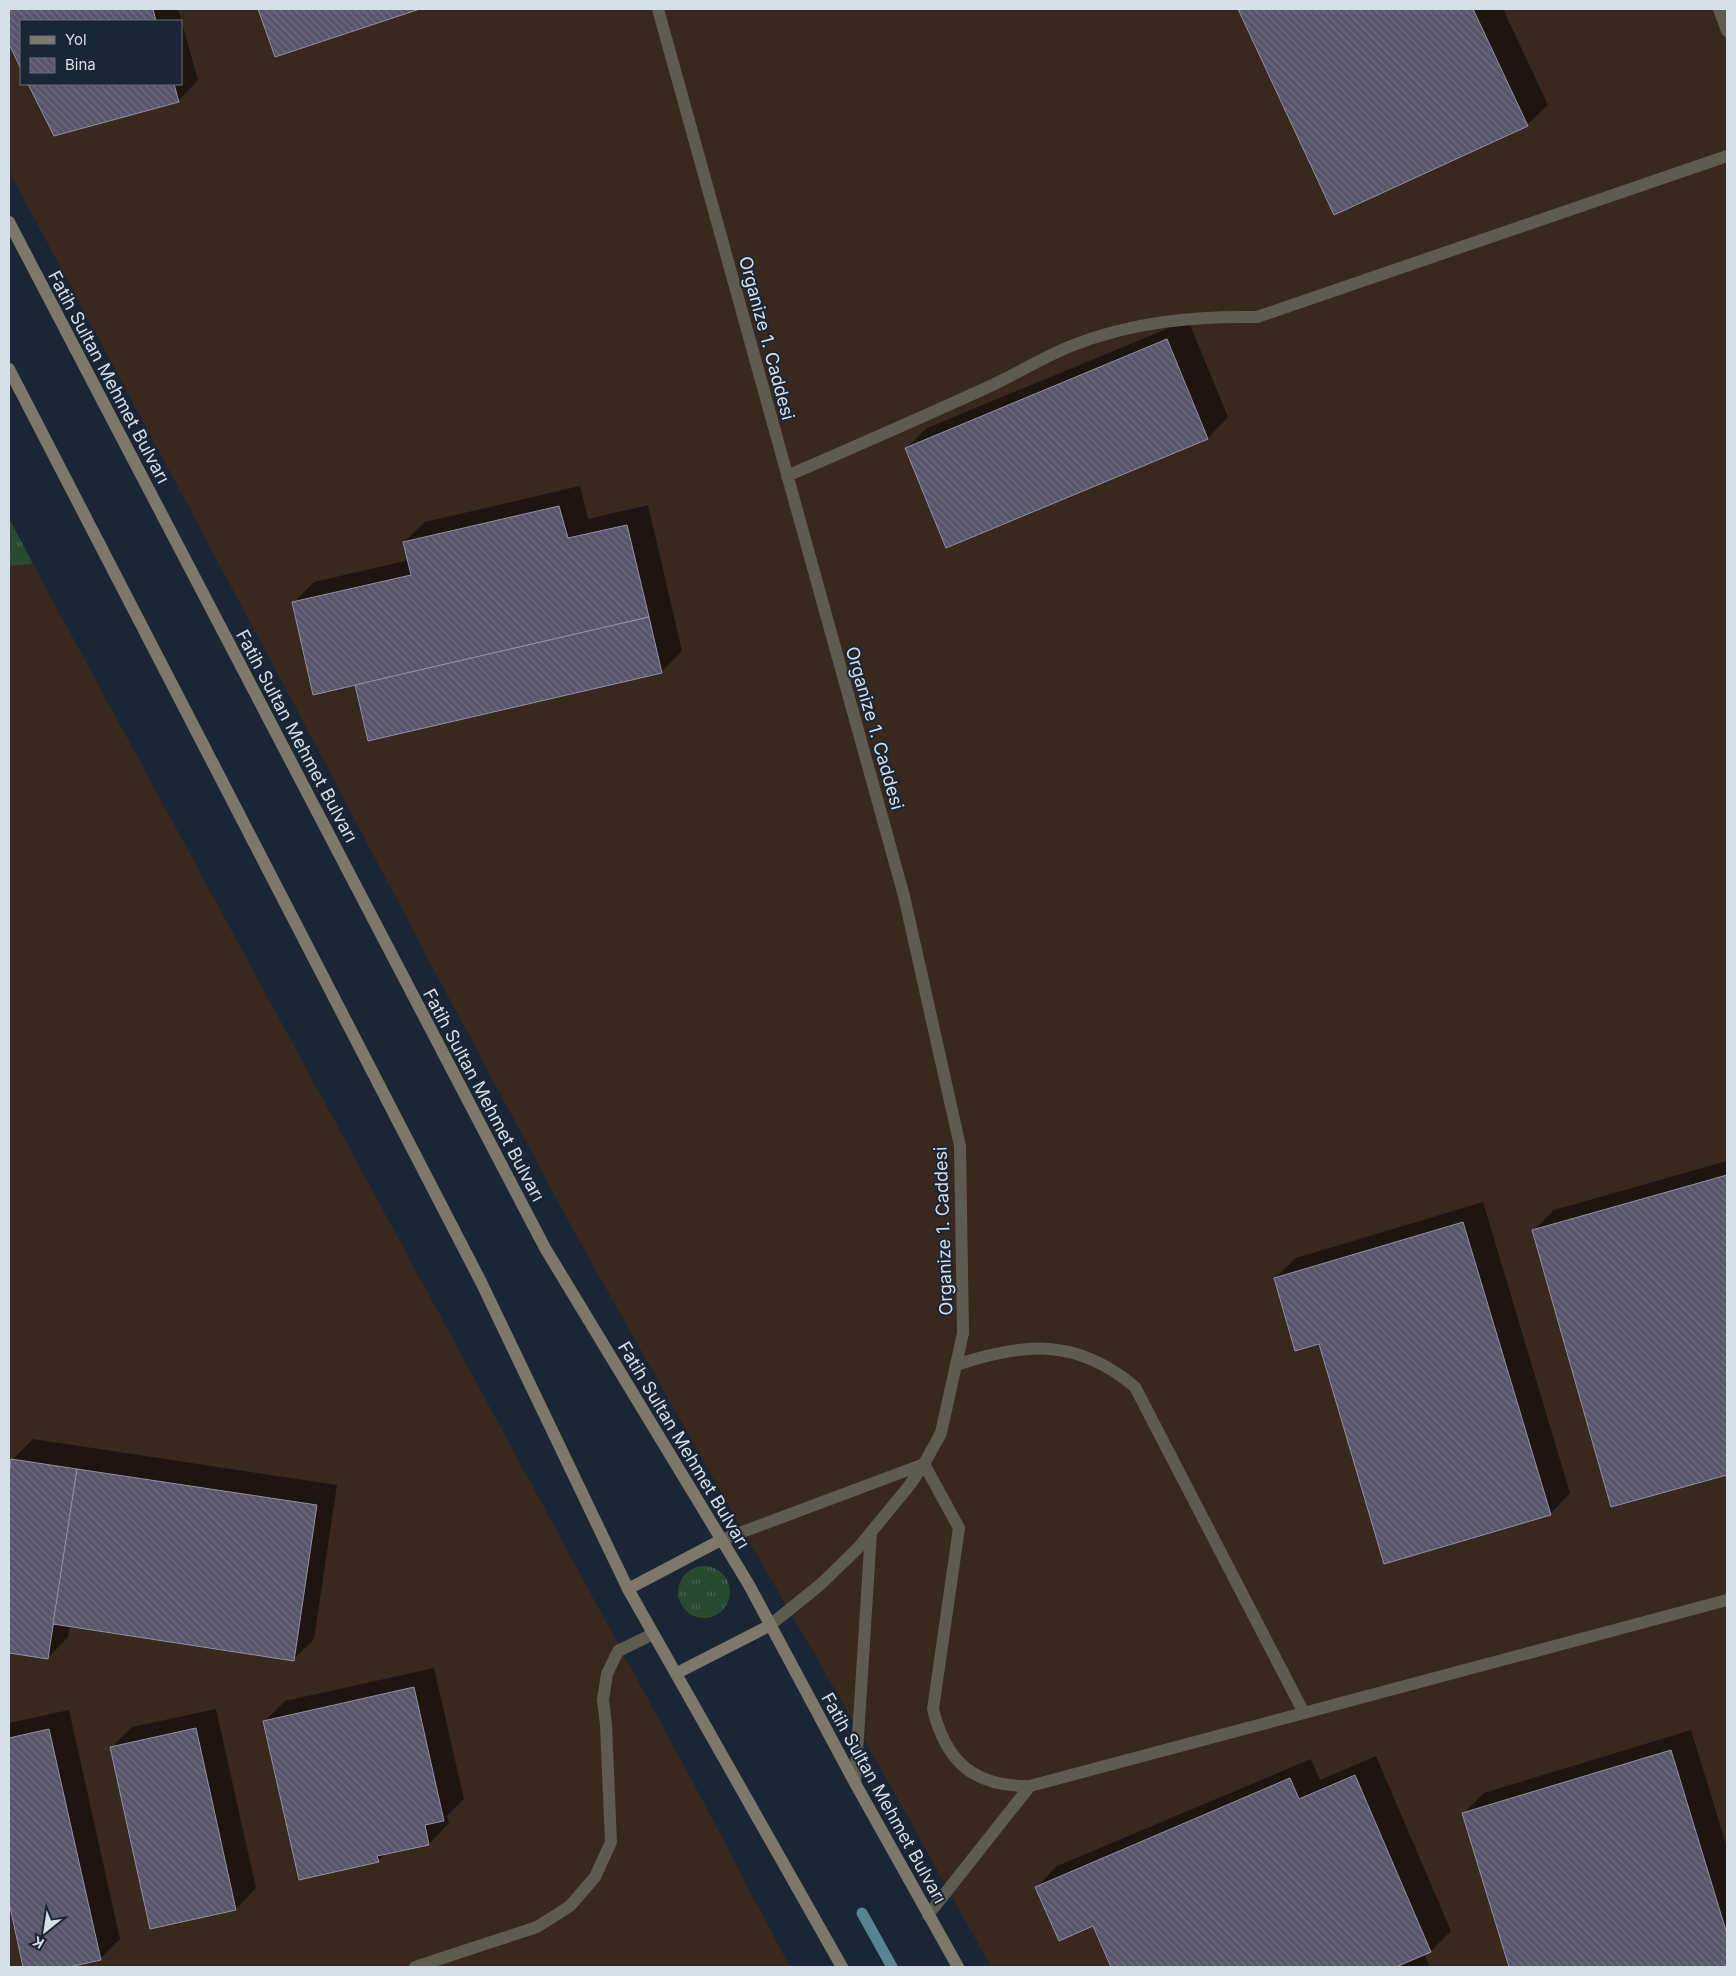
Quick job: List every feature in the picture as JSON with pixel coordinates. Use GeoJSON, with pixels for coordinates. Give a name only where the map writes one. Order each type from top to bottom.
{"type":"FeatureCollection","features":[{"type":"Feature","properties":{"kind":"main road","name":"Fatih Sultan Mehmet Bulvarı"},"geometry":{"type":"LineString","coordinates":[[9,222],[545,1248],[749,1585],[769,1626],[958,1967]]}},
{"type":"Feature","properties":{"kind":"main road"},"geometry":{"type":"LineString","coordinates":[[9,369],[482,1282],[628,1589],[842,1967]]}},
{"type":"Feature","properties":{"kind":"main road"},"geometry":{"type":"LineString","coordinates":[[628,1589],[721,1540]]}},
{"type":"Feature","properties":{"kind":"main road"},"geometry":{"type":"LineString","coordinates":[[677,1673],[769,1626]]}},
{"type":"Feature","properties":{"kind":"street","name":"Organize 1. Caddesi"},"geometry":{"type":"LineString","coordinates":[[658,9],[904,896],[960,1146],[964,1333],[940,1433],[910,1486],[871,1532],[821,1584],[769,1626]]}},
{"type":"Feature","properties":{"kind":"street"},"geometry":{"type":"LineString","coordinates":[[1719,9],[1727,31]]}},
{"type":"Feature","properties":{"kind":"street"},"geometry":{"type":"LineString","coordinates":[[788,476],[993,385],[1031,363],[1071,346],[1112,332],[1160,322],[1209,316],[1257,317],[1727,156]]}},
{"type":"Feature","properties":{"kind":"street"},"geometry":{"type":"LineString","coordinates":[[956,1365],[1003,1352],[1029,1348],[1056,1349],[1083,1355],[1102,1363],[1119,1373],[1135,1387],[1304,1713]]}},
{"type":"Feature","properties":{"kind":"street"},"geometry":{"type":"LineString","coordinates":[[721,1540],[924,1464],[958,1528],[933,1709],[945,1744],[957,1759],[972,1772],[996,1783],[1010,1786],[1030,1786],[1727,1600]]}},
{"type":"Feature","properties":{"kind":"street"},"geometry":{"type":"LineString","coordinates":[[855,1783],[871,1532]]}},
{"type":"Feature","properties":{"kind":"street"},"geometry":{"type":"LineString","coordinates":[[415,1967],[538,1927],[570,1906],[595,1877],[611,1842],[606,1725],[603,1700],[607,1674],[618,1651],[653,1634]]}},
{"type":"Feature","properties":{"kind":"street"},"geometry":{"type":"LineString","coordinates":[[928,1915],[1030,1786]]}},
{"type":"Feature","properties":{"kind":"shaded area"},"geometry":{"type":"Polygon","coordinates":[[[9,9],[1727,9],[1727,1967],[991,1967],[882,1771],[728,1505],[577,1237],[9,171],[9,9]]]}},
{"type":"Feature","properties":{"kind":"shaded area"},"geometry":{"type":"Polygon","coordinates":[[[33,564],[695,1786],[790,1967],[9,1967],[9,566],[33,564]]]}},
{"type":"Feature","properties":{"kind":"green space"},"geometry":{"type":"Polygon","coordinates":[[[9,518],[33,564],[9,566],[9,518]]]}},
{"type":"Feature","properties":{"kind":"green space"},"geometry":{"type":"Polygon","coordinates":[[[699,1566],[709,1566],[723,1573],[730,1587],[730,1597],[723,1611],[709,1618],[699,1618],[689,1614],[682,1607],[678,1597],[678,1587],[682,1577],[689,1570],[699,1566]]]}},
{"type":"Feature","properties":{"kind":"building"},"geometry":{"type":"Polygon","coordinates":[[[9,9],[153,9],[156,20],[20,20],[20,67],[9,44],[9,9]]]}},
{"type":"Feature","properties":{"kind":"building"},"geometry":{"type":"Polygon","coordinates":[[[258,9],[420,9],[275,57],[258,9]]]}},
{"type":"Feature","properties":{"kind":"building"},"geometry":{"type":"Polygon","coordinates":[[[1238,9],[1473,9],[1528,126],[1334,215],[1238,9]]]}},
{"type":"Feature","properties":{"kind":"building"},"geometry":{"type":"Polygon","coordinates":[[[28,85],[174,85],[179,102],[54,136],[28,85]]]}},
{"type":"Feature","properties":{"kind":"building"},"geometry":{"type":"Polygon","coordinates":[[[1167,339],[1208,439],[946,548],[905,448],[1167,339]]]}},
{"type":"Feature","properties":{"kind":"building"},"geometry":{"type":"Polygon","coordinates":[[[559,506],[568,538],[627,525],[649,617],[313,695],[292,602],[411,575],[403,542],[559,506]]]}},
{"type":"Feature","properties":{"kind":"building"},"geometry":{"type":"Polygon","coordinates":[[[649,617],[662,673],[368,741],[355,685],[649,617]]]}},
{"type":"Feature","properties":{"kind":"building"},"geometry":{"type":"Polygon","coordinates":[[[1727,1175],[1727,1475],[1611,1507],[1532,1230],[1727,1175]]]}},
{"type":"Feature","properties":{"kind":"building"},"geometry":{"type":"Polygon","coordinates":[[[1463,1222],[1551,1515],[1384,1564],[1319,1344],[1295,1351],[1274,1278],[1463,1222]]]}},
{"type":"Feature","properties":{"kind":"building"},"geometry":{"type":"Polygon","coordinates":[[[11,1459],[77,1469],[48,1659],[9,1653],[9,1476],[11,1459]]]}},
{"type":"Feature","properties":{"kind":"building"},"geometry":{"type":"Polygon","coordinates":[[[77,1469],[317,1505],[294,1661],[53,1624],[77,1469]]]}},
{"type":"Feature","properties":{"kind":"building"},"geometry":{"type":"Polygon","coordinates":[[[414,1687],[444,1821],[425,1825],[429,1845],[377,1856],[379,1862],[299,1880],[263,1721],[414,1687]]]}},
{"type":"Feature","properties":{"kind":"building"},"geometry":{"type":"Polygon","coordinates":[[[196,1728],[236,1910],[150,1929],[110,1747],[196,1728]]]}},
{"type":"Feature","properties":{"kind":"building"},"geometry":{"type":"Polygon","coordinates":[[[49,1729],[101,1960],[69,1967],[23,1967],[9,1902],[9,1738],[49,1729]]]}},
{"type":"Feature","properties":{"kind":"building"},"geometry":{"type":"Polygon","coordinates":[[[1671,1750],[1727,1934],[1727,1967],[1509,1967],[1462,1813],[1671,1750]]]}},
{"type":"Feature","properties":{"kind":"building"},"geometry":{"type":"Polygon","coordinates":[[[1355,1775],[1431,1952],[1396,1967],[1111,1967],[1093,1926],[1059,1941],[1035,1887],[1290,1778],[1299,1799],[1355,1775]]]}},
{"type":"Feature","properties":{"kind":"waterway"},"geometry":{"type":"LineString","coordinates":[[862,1913],[892,1967]]}}]}
